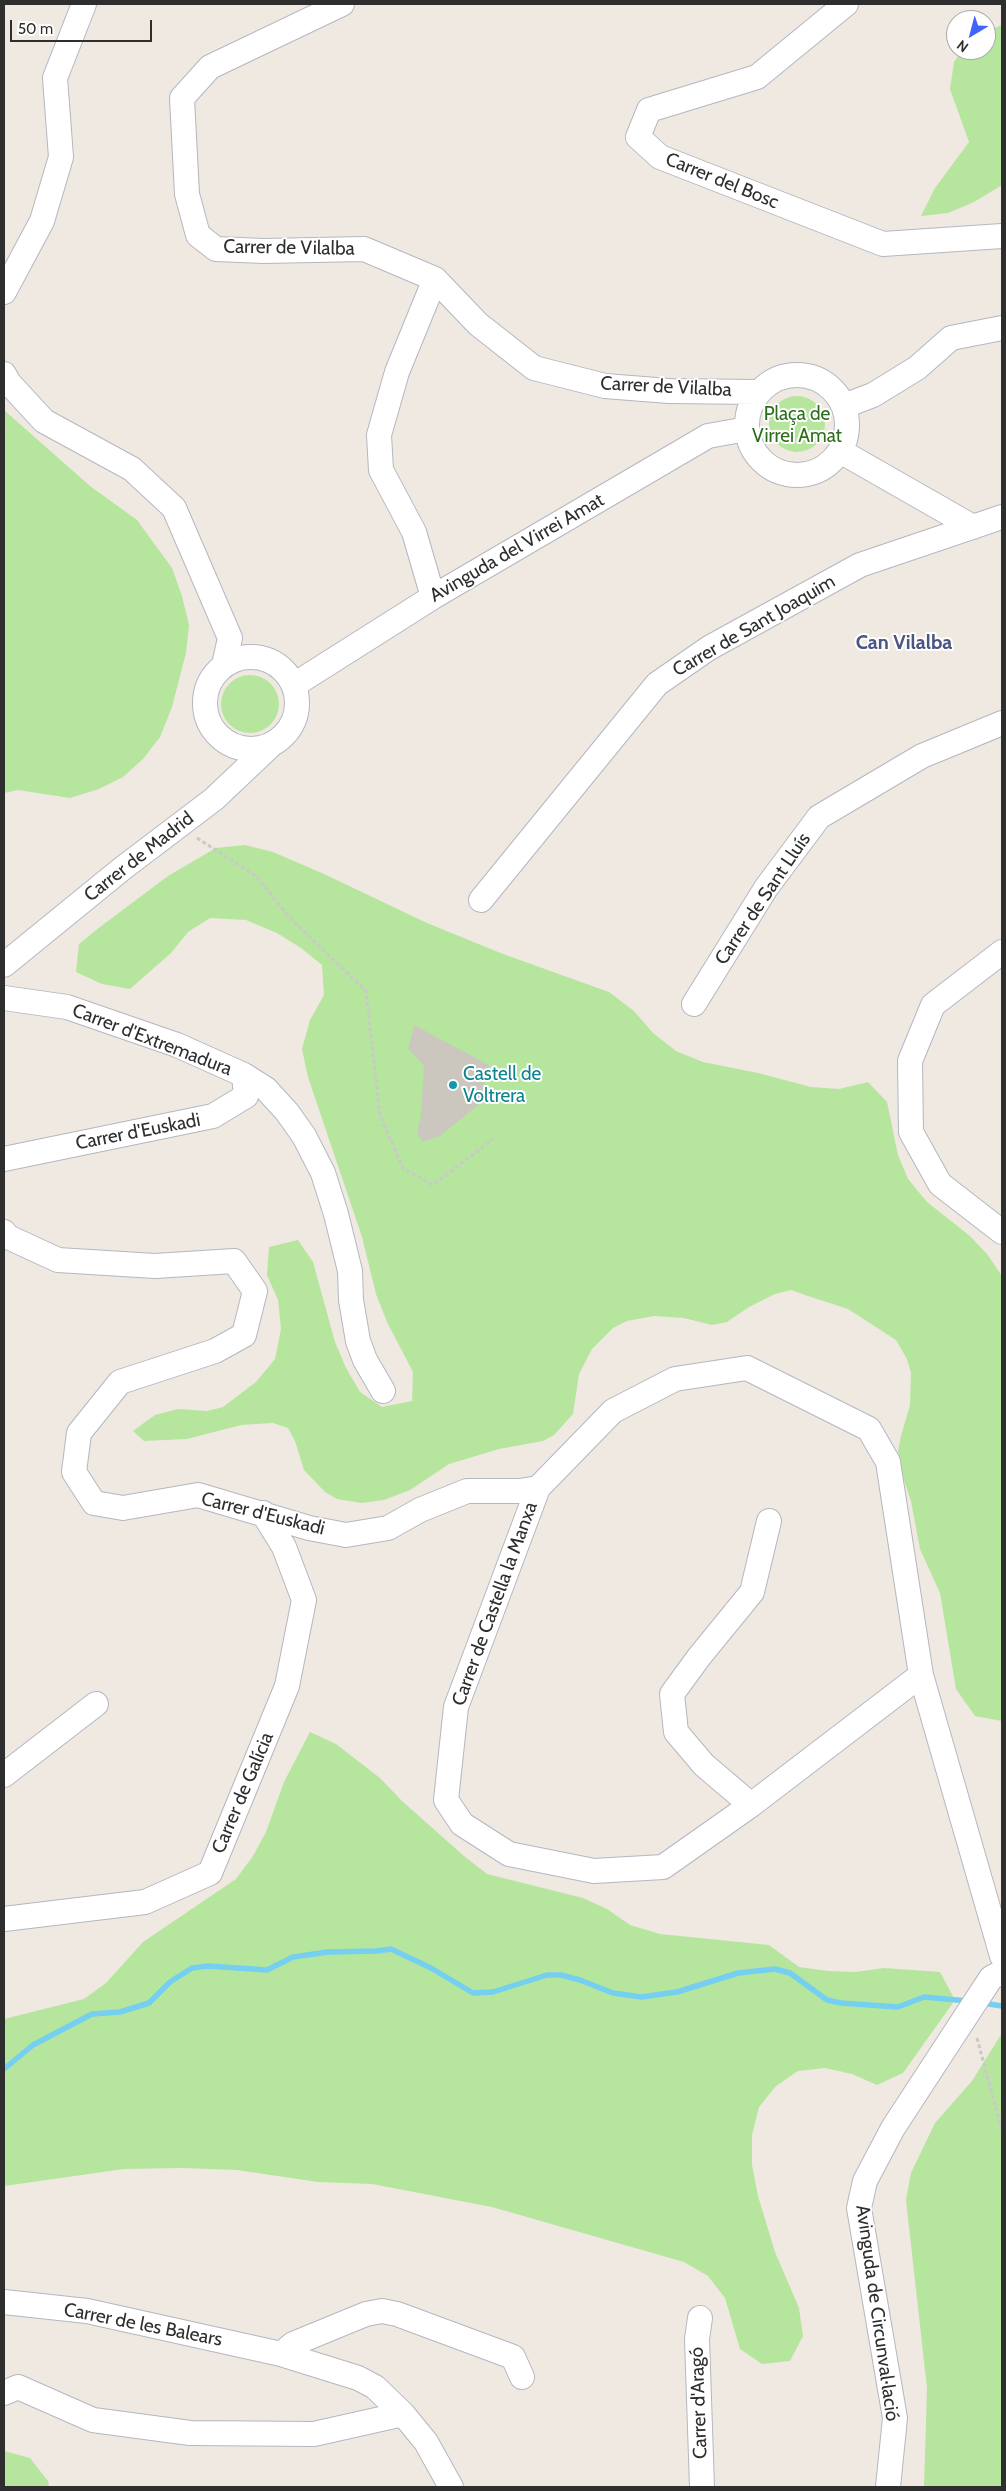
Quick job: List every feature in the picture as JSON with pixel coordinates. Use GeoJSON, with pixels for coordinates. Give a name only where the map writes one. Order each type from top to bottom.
{"type":"FeatureCollection","features":[{"type":"Feature","properties":{"kind":"street"},"geometry":{"type":"LineString","coordinates":[[4,292],[42,221],[61,158],[55,78],[84,4]]}},
{"type":"Feature","properties":{"kind":"street","name":"Carrer de Vilalba"},"geometry":{"type":"LineString","coordinates":[[342,4],[210,66],[182,98],[187,194],[198,235],[216,249],[264,251],[364,249],[435,279],[478,324],[534,368],[605,386],[669,391],[759,392]]}},
{"type":"Feature","properties":{"kind":"street","name":"Carrer del Bosc"},"geometry":{"type":"LineString","coordinates":[[846,4],[757,76],[649,110],[638,137],[660,157],[883,244],[1002,236]]}},
{"type":"Feature","properties":{"kind":"street"},"geometry":{"type":"LineString","coordinates":[[433,597],[414,532],[381,470],[379,434],[398,372],[435,279]]}},
{"type":"Feature","properties":{"kind":"street"},"geometry":{"type":"LineString","coordinates":[[844,406],[873,395],[917,368],[950,338],[1002,328]]}},
{"type":"Feature","properties":{"kind":"street"},"geometry":{"type":"LineString","coordinates":[[4,374],[9,383],[44,421],[132,469],[174,508],[230,638],[224,665]]}},
{"type":"Feature","properties":{"kind":"street"},"geometry":{"type":"LineString","coordinates":[[805,375],[821,381],[834,391],[844,406],[847,421],[846,436],[840,451],[830,463],[817,472],[802,475],[786,474],[771,468],[759,458],[750,445],[747,416],[759,392],[772,381],[788,376],[805,375]]}},
{"type":"Feature","properties":{"kind":"street","name":"Avinguda del Virrei Amat"},"geometry":{"type":"LineString","coordinates":[[294,685],[433,597],[708,436],[747,429]]}},
{"type":"Feature","properties":{"kind":"street"},"geometry":{"type":"LineString","coordinates":[[840,451],[972,527]]}},
{"type":"Feature","properties":{"kind":"street","name":"Carrer de Sant Joaquim"},"geometry":{"type":"LineString","coordinates":[[481,900],[657,684],[709,648],[860,565],[1002,517]]}},
{"type":"Feature","properties":{"kind":"street"},"geometry":{"type":"LineString","coordinates":[[250,656],[263,658],[282,668],[294,685],[297,713],[292,726],[283,738],[271,745],[256,750],[241,749],[227,743],[215,733],[208,720],[204,705],[206,690],[213,676],[224,665],[236,659],[250,656]]}},
{"type":"Feature","properties":{"kind":"street","name":"Carrer de Sant Lluís"},"geometry":{"type":"LineString","coordinates":[[694,1004],[766,888],[820,817],[922,756],[1002,723]]}},
{"type":"Feature","properties":{"kind":"street","name":"Carrer de Madrid"},"geometry":{"type":"LineString","coordinates":[[4,965],[214,799],[271,745]]}},
{"type":"Feature","properties":{"kind":"street"},"geometry":{"type":"LineString","coordinates":[[1002,952],[933,1005],[910,1061],[912,1132],[940,1184],[1002,1232]]}},
{"type":"Feature","properties":{"kind":"street","name":"Carrer d'Extremadura"},"geometry":{"type":"LineString","coordinates":[[4,998],[67,1007],[177,1045],[244,1075],[266,1089],[287,1112],[304,1136],[323,1173],[336,1214],[350,1271],[351,1300],[358,1341],[365,1360],[383,1391]]}},
{"type":"Feature","properties":{"kind":"street","name":"Carrer d'Euskadi"},"geometry":{"type":"LineString","coordinates":[[4,1159],[213,1116],[246,1096],[244,1075]]}},
{"type":"Feature","properties":{"kind":"street","name":"Carrer d'Euskadi"},"geometry":{"type":"LineString","coordinates":[[4,1232],[8,1237],[58,1260],[155,1266],[234,1261],[255,1291],[244,1336],[215,1351],[120,1382],[80,1434],[74,1472],[94,1503],[122,1508],[198,1496],[263,1513],[308,1528],[346,1535],[388,1528],[420,1510],[467,1492],[538,1488]]}},
{"type":"Feature","properties":{"kind":"street","name":"Carrer de Castella la Manxa"},"geometry":{"type":"LineString","coordinates":[[921,1676],[751,1805],[663,1867],[594,1871],[509,1854],[462,1824],[446,1800],[456,1707],[538,1488],[612,1412],[675,1379],[747,1368],[869,1429],[888,1462],[921,1676],[1002,1956]]}},
{"type":"Feature","properties":{"kind":"street","name":"Carrer de Galícia"},"geometry":{"type":"LineString","coordinates":[[4,1919],[145,1902],[210,1873],[287,1686],[304,1600],[284,1547],[263,1513]]}},
{"type":"Feature","properties":{"kind":"street"},"geometry":{"type":"LineString","coordinates":[[751,1805],[704,1765],[676,1732],[672,1694],[699,1657],[752,1592],[769,1521]]}},
{"type":"Feature","properties":{"kind":"street"},"geometry":{"type":"LineString","coordinates":[[4,1775],[96,1704]]}},
{"type":"Feature","properties":{"kind":"street","name":"Avinguda de Circunval·lació"},"geometry":{"type":"LineString","coordinates":[[888,2487],[895,2418],[859,2208],[865,2181],[893,2128],[991,1978],[1002,1972]]}},
{"type":"Feature","properties":{"kind":"street","name":"Carrer de les Balears"},"geometry":{"type":"LineString","coordinates":[[4,2302],[87,2311],[281,2354]]}},
{"type":"Feature","properties":{"kind":"street"},"geometry":{"type":"LineString","coordinates":[[281,2354],[293,2344],[366,2314],[382,2311],[397,2314],[513,2356],[522,2377]]}},
{"type":"Feature","properties":{"kind":"street","name":"Carrer d'Aragó"},"geometry":{"type":"LineString","coordinates":[[700,2318],[697,2339],[702,2487]]}},
{"type":"Feature","properties":{"kind":"street"},"geometry":{"type":"LineString","coordinates":[[281,2354],[358,2378],[376,2387],[403,2414],[426,2442],[451,2487]]}},
{"type":"Feature","properties":{"kind":"street"},"geometry":{"type":"LineString","coordinates":[[4,2393],[18,2387],[93,2420],[190,2433],[314,2434],[403,2414]]}},
{"type":"Feature","properties":{"kind":"path"},"geometry":{"type":"LineString","coordinates":[[184,821],[196,838],[256,876],[289,917],[366,992],[380,1115],[403,1168],[433,1185],[493,1139]]}},
{"type":"Feature","properties":{"kind":"path"},"geometry":{"type":"LineString","coordinates":[[968,2013],[979,2044],[1002,2131]]}},
{"type":"Feature","properties":{"kind":"green space"},"geometry":{"type":"Polygon","coordinates":[[[1002,25],[1002,185],[974,202],[948,213],[921,216],[935,188],[969,142],[950,89],[954,62],[955,60],[996,60],[996,28],[1002,25]]]}},
{"type":"Feature","properties":{"kind":"green space","name":"Plaça de Virrei Amat"},"geometry":{"type":"Polygon","coordinates":[[[791,396],[803,396],[817,404],[825,418],[823,435],[817,444],[803,452],[791,452],[781,447],[774,440],[769,430],[769,418],[774,408],[781,401],[791,396]]]}},
{"type":"Feature","properties":{"kind":"green space"},"geometry":{"type":"Polygon","coordinates":[[[4,410],[90,486],[137,520],[172,568],[182,596],[189,625],[186,653],[172,707],[160,737],[143,759],[123,777],[99,789],[70,798],[18,790],[4,793],[4,410]]]}},
{"type":"Feature","properties":{"kind":"green space"},"geometry":{"type":"Polygon","coordinates":[[[244,675],[256,675],[271,683],[279,698],[279,710],[271,725],[256,733],[244,733],[229,725],[221,710],[221,698],[229,683],[244,675]]]}},
{"type":"Feature","properties":{"kind":"green space"},"geometry":{"type":"Polygon","coordinates":[[[245,845],[273,852],[427,923],[503,954],[609,992],[634,1011],[653,1033],[676,1051],[703,1062],[758,1073],[811,1087],[839,1089],[868,1082],[887,1102],[898,1155],[908,1179],[927,1202],[970,1236],[987,1254],[1002,1276],[1002,1721],[975,1716],[956,1689],[940,1593],[920,1549],[911,1501],[900,1468],[898,1451],[910,1405],[911,1373],[907,1359],[896,1340],[848,1309],[791,1290],[775,1294],[749,1307],[727,1322],[712,1325],[684,1318],[654,1316],[627,1321],[613,1328],[592,1349],[579,1374],[573,1414],[554,1435],[543,1441],[499,1449],[449,1464],[410,1490],[384,1500],[361,1503],[337,1499],[325,1492],[304,1470],[295,1441],[288,1428],[273,1423],[241,1425],[187,1439],[144,1441],[133,1431],[155,1415],[178,1409],[207,1411],[223,1407],[256,1382],[275,1359],[281,1329],[278,1300],[267,1275],[269,1247],[298,1240],[313,1262],[335,1342],[346,1368],[360,1392],[382,1407],[412,1401],[413,1372],[387,1322],[376,1294],[362,1237],[308,1077],[302,1049],[310,1020],[324,995],[322,965],[301,948],[277,933],[246,920],[210,918],[188,932],[171,953],[130,989],[102,984],[76,972],[79,944],[100,927],[168,876],[216,848],[245,845]]]}},
{"type":"Feature","properties":{"kind":"green space"},"geometry":{"type":"Polygon","coordinates":[[[310,1732],[336,1744],[380,1778],[402,1801],[487,1874],[583,1898],[607,1909],[630,1925],[660,1934],[769,1945],[799,1967],[856,1972],[884,1968],[940,1972],[955,2000],[903,2073],[877,2085],[852,2074],[825,2068],[798,2071],[776,2086],[759,2107],[752,2135],[752,2165],[758,2196],[775,2252],[799,2308],[803,2336],[790,2361],[762,2364],[740,2349],[725,2298],[708,2276],[684,2262],[492,2207],[372,2184],[318,2182],[237,2170],[182,2168],[124,2169],[4,2186],[4,2019],[84,1999],[106,1983],[143,1942],[236,1879],[253,1856],[266,1832],[284,1782],[310,1732]]]}},
{"type":"Feature","properties":{"kind":"green space"},"geometry":{"type":"Polygon","coordinates":[[[1002,2033],[1002,2487],[924,2487],[927,2388],[906,2200],[911,2173],[935,2123],[972,2081],[1002,2033]]]}},
{"type":"Feature","properties":{"kind":"green space"},"geometry":{"type":"Polygon","coordinates":[[[4,2451],[30,2458],[48,2481],[49,2487],[4,2487],[4,2451]]]}},
{"type":"Feature","properties":{"kind":"building","name":"Castell de Voltrera"},"geometry":{"type":"Polygon","coordinates":[[[414,1025],[489,1065],[479,1104],[440,1136],[422,1142],[417,1132],[421,1116],[424,1066],[408,1049],[414,1025]]]}},
{"type":"Feature","properties":{"kind":"waterway"},"geometry":{"type":"LineString","coordinates":[[4,2069],[33,2045],[92,2014],[120,2012],[149,2003],[170,1982],[192,1968],[208,1966],[267,1970],[293,1957],[328,1952],[391,1949],[431,1968],[473,1993],[493,1992],[547,1975],[561,1975],[613,1993],[641,1997],[677,1992],[738,1973],[775,1969],[790,1973],[827,2000],[841,2003],[898,2007],[924,1997],[968,2001]]}},
{"type":"Feature","properties":{"kind":"waterway"},"geometry":{"type":"LineString","coordinates":[[982,2003],[1002,2006]]}},
{"type":"Feature","properties":{"kind":"place","name":"Castell de Voltrera"},"geometry":{"type":"Point","coordinates":[453,1085]}},
{"type":"Feature","properties":{"kind":"district","name":"Can Vilalba"},"geometry":{"type":"Point","coordinates":[904,643]}}]}
